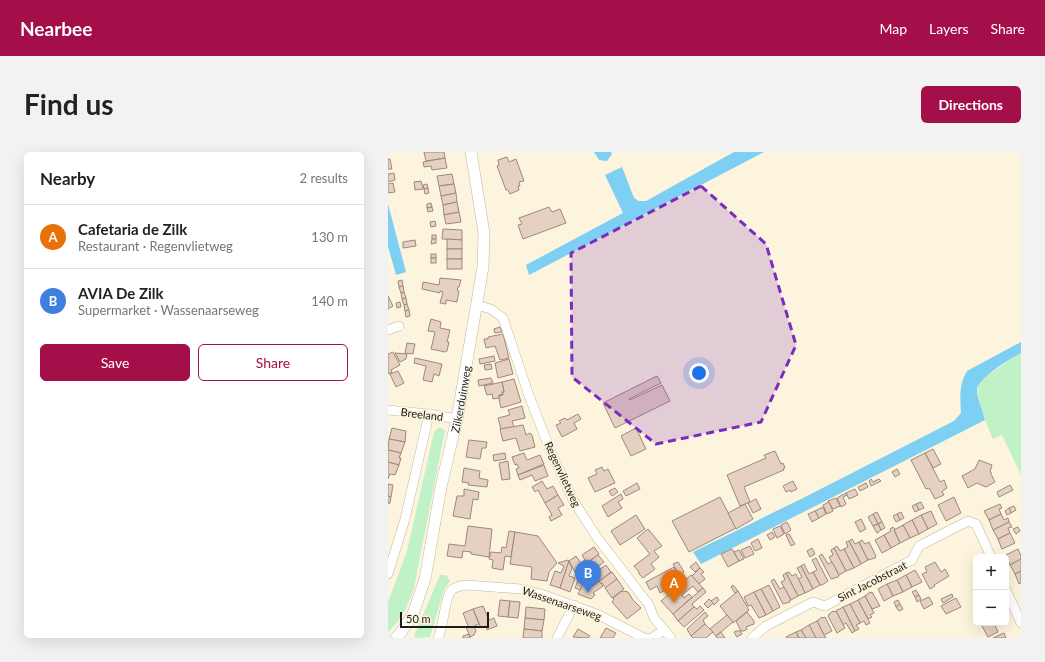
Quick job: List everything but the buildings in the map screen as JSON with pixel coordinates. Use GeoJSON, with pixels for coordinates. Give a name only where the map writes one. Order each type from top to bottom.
{"type":"FeatureCollection","features":[{"type":"Feature","properties":{"kind":"street","name":"Zilkerduinweg"},"geometry":{"type":"LineString","coordinates":[[400,637],[413,614],[425,580],[441,487],[457,418],[483,267],[484,233],[471,152]]}},
{"type":"Feature","properties":{"kind":"street","name":"Regenvlietweg"},"geometry":{"type":"LineString","coordinates":[[476,305],[491,309],[503,318],[528,393],[551,452],[573,500],[596,536],[649,605],[654,618],[671,638]]}},
{"type":"Feature","properties":{"kind":"street"},"geometry":{"type":"LineString","coordinates":[[388,330],[399,326]]}},
{"type":"Feature","properties":{"kind":"street","name":"Breeland"},"geometry":{"type":"LineString","coordinates":[[388,410],[457,418]]}},
{"type":"Feature","properties":{"kind":"street"},"geometry":{"type":"LineString","coordinates":[[388,574],[405,519],[429,414]]}},
{"type":"Feature","properties":{"kind":"street","name":"Sint Jacobstraat"},"geometry":{"type":"LineString","coordinates":[[752,638],[766,626],[812,602],[825,606],[912,560],[919,546],[968,522],[976,524],[990,554]]}},
{"type":"Feature","properties":{"kind":"street","name":"Wassenaarseweg"},"geometry":{"type":"LineString","coordinates":[[438,638],[448,598],[452,590],[459,586],[521,588],[574,605],[599,615],[644,638],[647,638]]}},
{"type":"Feature","properties":{"kind":"street"},"geometry":{"type":"LineString","coordinates":[[1009,597],[1021,624]]}},
{"type":"Feature","properties":{"kind":"street"},"geometry":{"type":"LineString","coordinates":[[557,638],[574,605]]}},
{"type":"Feature","properties":{"kind":"street"},"geometry":{"type":"LineString","coordinates":[[652,638],[664,630]]}},
{"type":"Feature","properties":{"kind":"highlighted area"},"geometry":{"type":"Polygon","coordinates":[[[701,186],[766,244],[796,345],[761,422],[656,444],[572,377],[571,253],[701,186]]]}},
{"type":"Feature","properties":{"kind":"green space"},"geometry":{"type":"Polygon","coordinates":[[[1021,353],[1021,475],[1002,435],[993,439],[979,401],[978,387],[984,378],[1021,353]]]}},
{"type":"Feature","properties":{"kind":"green space"},"geometry":{"type":"Polygon","coordinates":[[[439,427],[445,430],[414,588],[404,612],[388,632],[388,602],[407,551],[434,432],[439,427]]]}},
{"type":"Feature","properties":{"kind":"green space"},"geometry":{"type":"Polygon","coordinates":[[[440,575],[446,575],[450,581],[444,590],[430,637],[416,638],[414,636],[440,575]]]}},
{"type":"Feature","properties":{"kind":"water"},"geometry":{"type":"Polygon","coordinates":[[[594,152],[611,152],[612,154],[607,161],[599,160],[594,152]]]}},
{"type":"Feature","properties":{"kind":"water"},"geometry":{"type":"Polygon","coordinates":[[[734,152],[764,152],[529,275],[526,265],[623,213],[605,175],[622,167],[634,198],[639,201],[646,201],[734,152]]]}},
{"type":"Feature","properties":{"kind":"water"},"geometry":{"type":"Polygon","coordinates":[[[388,204],[406,272],[396,275],[388,246],[388,204]]]}},
{"type":"Feature","properties":{"kind":"water"},"geometry":{"type":"Polygon","coordinates":[[[1021,342],[1021,353],[995,369],[978,385],[977,393],[985,420],[701,564],[693,552],[954,421],[961,413],[961,386],[967,371],[1021,342]]]}},
{"type":"Feature","properties":{"kind":"place","name":"AVIA De Zilk"},"geometry":{"type":"Point","coordinates":[588,593]}},
{"type":"Feature","properties":{"kind":"place","name":"Cafetaria de Zilk"},"geometry":{"type":"Point","coordinates":[674,603]}}]}
